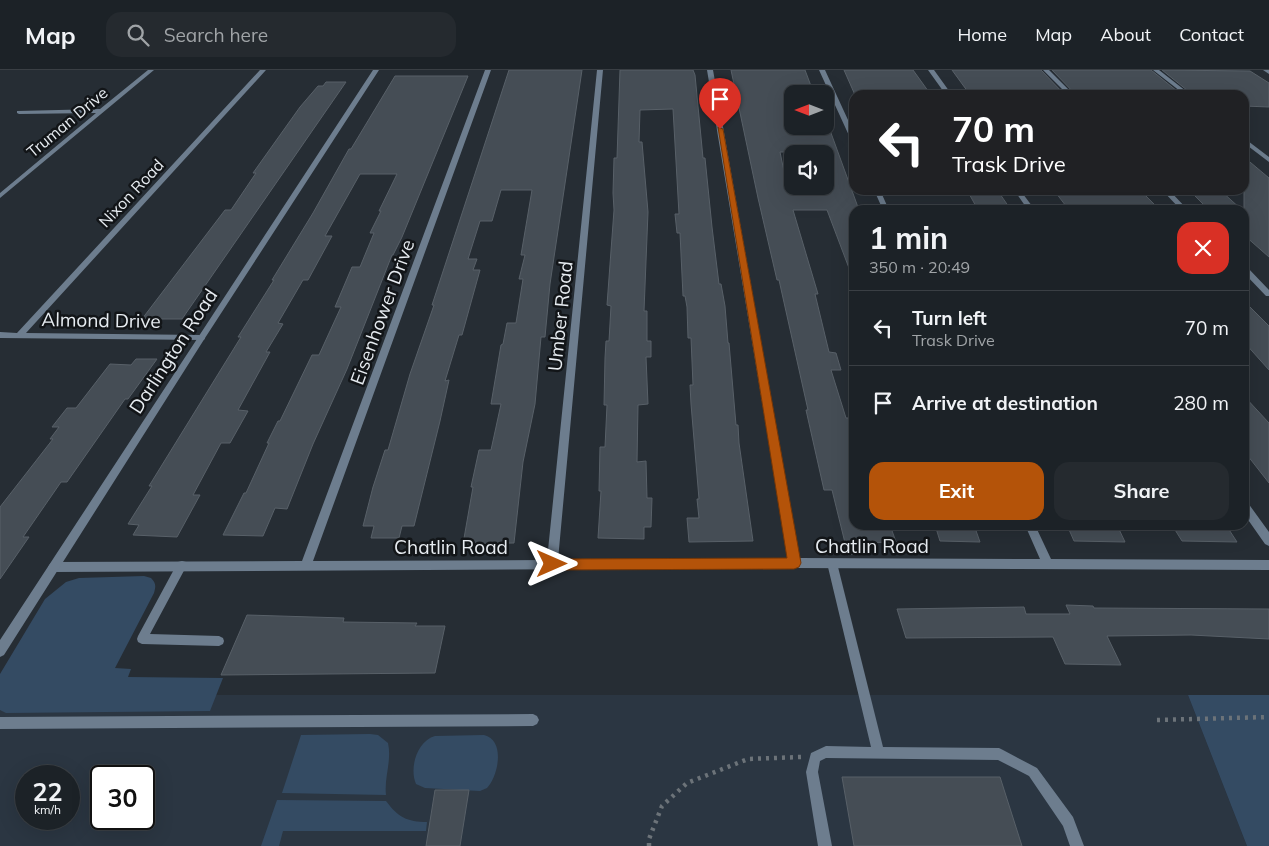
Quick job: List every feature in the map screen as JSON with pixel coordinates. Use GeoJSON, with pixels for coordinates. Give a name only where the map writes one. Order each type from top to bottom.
{"type":"FeatureCollection","features":[{"type":"Feature","properties":{"kind":"street","name":"Truman Drive"},"geometry":{"type":"LineString","coordinates":[[0,196],[151,70]]}},
{"type":"Feature","properties":{"kind":"street","name":"Nixon Road"},"geometry":{"type":"LineString","coordinates":[[19,335],[263,70]]}},
{"type":"Feature","properties":{"kind":"street","name":"Darlington Road"},"geometry":{"type":"LineString","coordinates":[[0,651],[376,70]]}},
{"type":"Feature","properties":{"kind":"street","name":"Eisenhower Drive"},"geometry":{"type":"LineString","coordinates":[[306,564],[488,70]]}},
{"type":"Feature","properties":{"kind":"street","name":"Umber Road"},"geometry":{"type":"LineString","coordinates":[[552,564],[600,70]]}},
{"type":"Feature","properties":{"kind":"street"},"geometry":{"type":"LineString","coordinates":[[710,70],[794,563]]}},
{"type":"Feature","properties":{"kind":"street"},"geometry":{"type":"LineString","coordinates":[[822,70],[849,129]]}},
{"type":"Feature","properties":{"kind":"street"},"geometry":{"type":"LineString","coordinates":[[931,70],[945,90]]}},
{"type":"Feature","properties":{"kind":"street"},"geometry":{"type":"LineString","coordinates":[[1046,70],[1066,90]]}},
{"type":"Feature","properties":{"kind":"street"},"geometry":{"type":"LineString","coordinates":[[1156,70],[1182,90]]}},
{"type":"Feature","properties":{"kind":"street"},"geometry":{"type":"LineString","coordinates":[[19,112],[102,111]]}},
{"type":"Feature","properties":{"kind":"street"},"geometry":{"type":"LineString","coordinates":[[1249,144],[1269,160]]}},
{"type":"Feature","properties":{"kind":"street"},"geometry":{"type":"LineString","coordinates":[[1170,195],[1180,205]]}},
{"type":"Feature","properties":{"kind":"street"},"geometry":{"type":"LineString","coordinates":[[1249,274],[1269,294]]}},
{"type":"Feature","properties":{"kind":"street","name":"Almond Drive"},"geometry":{"type":"LineString","coordinates":[[0,335],[201,338]]}},
{"type":"Feature","properties":{"kind":"street"},"geometry":{"type":"LineString","coordinates":[[1249,513],[1269,541]]}},
{"type":"Feature","properties":{"kind":"street"},"geometry":{"type":"LineString","coordinates":[[1032,530],[1048,565]]}},
{"type":"Feature","properties":{"kind":"street","name":"Chatlin Road"},"geometry":{"type":"LineString","coordinates":[[54,567],[306,564],[794,563],[1269,565]]}},
{"type":"Feature","properties":{"kind":"lane"},"geometry":{"type":"LineString","coordinates":[[832,564],[879,753]]}},
{"type":"Feature","properties":{"kind":"lane"},"geometry":{"type":"LineString","coordinates":[[182,565],[142,639],[219,641]]}},
{"type":"Feature","properties":{"kind":"lane"},"geometry":{"type":"LineString","coordinates":[[0,723],[532,720]]}},
{"type":"Feature","properties":{"kind":"lane"},"geometry":{"type":"LineString","coordinates":[[825,846],[812,772],[815,757],[826,752],[999,754],[1033,772],[1068,822],[1077,846]]}},
{"type":"Feature","properties":{"kind":"path"},"geometry":{"type":"LineString","coordinates":[[1158,720],[1269,717]]}},
{"type":"Feature","properties":{"kind":"path"},"geometry":{"type":"LineString","coordinates":[[649,846],[649,839],[662,806],[688,784],[748,759],[815,757]]}},
{"type":"Feature","properties":{"kind":"shaded area"},"geometry":{"type":"Polygon","coordinates":[[[144,576],[154,581],[154,593],[115,668],[131,669],[128,677],[223,678],[210,711],[6,713],[0,710],[0,674],[45,599],[66,582],[79,578],[144,576]]]}},
{"type":"Feature","properties":{"kind":"shaded area"},"geometry":{"type":"Polygon","coordinates":[[[0,695],[1188,695],[1247,846],[0,846],[0,695]]]}},
{"type":"Feature","properties":{"kind":"shaded area"},"geometry":{"type":"Polygon","coordinates":[[[1188,695],[1269,695],[1269,846],[1247,846],[1188,695]]]}},
{"type":"Feature","properties":{"kind":"shaded area"},"geometry":{"type":"Polygon","coordinates":[[[301,735],[378,735],[388,743],[386,795],[282,793],[301,735]]]}},
{"type":"Feature","properties":{"kind":"shaded area"},"geometry":{"type":"Polygon","coordinates":[[[484,735],[491,738],[498,751],[497,768],[487,788],[480,791],[425,788],[416,784],[413,770],[414,763],[423,743],[435,736],[484,735]]]}},
{"type":"Feature","properties":{"kind":"shaded area"},"geometry":{"type":"Polygon","coordinates":[[[277,800],[386,801],[404,818],[427,822],[426,831],[283,831],[279,846],[261,846],[277,800]]]}},
{"type":"Feature","properties":{"kind":"building"},"geometry":{"type":"Polygon","coordinates":[[[509,70],[582,70],[550,284],[545,337],[541,337],[535,404],[523,462],[514,543],[463,544],[473,487],[471,487],[479,450],[491,450],[501,404],[491,404],[501,345],[503,344],[507,323],[516,323],[523,279],[519,279],[525,255],[521,255],[532,190],[501,190],[492,221],[480,221],[468,259],[477,259],[473,270],[480,270],[462,335],[459,335],[445,381],[449,380],[414,526],[402,526],[399,538],[371,538],[374,526],[363,526],[373,487],[385,450],[388,450],[410,374],[509,70]]]}},
{"type":"Feature","properties":{"kind":"building"},"geometry":{"type":"Polygon","coordinates":[[[620,70],[693,70],[695,75],[703,158],[705,158],[719,284],[721,284],[725,306],[736,425],[738,425],[753,541],[689,542],[687,518],[699,518],[697,499],[699,499],[690,385],[693,385],[691,338],[688,338],[687,307],[685,296],[683,296],[680,233],[677,233],[675,214],[679,214],[673,109],[640,110],[639,142],[642,142],[648,212],[644,311],[647,311],[647,341],[651,341],[651,357],[646,357],[648,404],[638,405],[637,462],[646,461],[647,498],[652,498],[651,527],[644,527],[644,539],[598,538],[601,491],[599,491],[600,447],[605,447],[607,405],[604,405],[605,358],[606,341],[609,341],[611,306],[607,305],[614,210],[614,158],[617,158],[620,70]]]}},
{"type":"Feature","properties":{"kind":"building"},"geometry":{"type":"Polygon","coordinates":[[[731,70],[805,70],[811,85],[784,85],[784,135],[832,135],[849,182],[849,195],[854,195],[857,205],[849,205],[849,268],[827,210],[793,210],[818,294],[815,294],[829,352],[836,353],[841,370],[831,370],[846,418],[849,418],[849,530],[892,530],[896,542],[854,543],[854,554],[848,555],[832,490],[824,490],[779,280],[777,280],[758,198],[731,70]]]}},
{"type":"Feature","properties":{"kind":"building"},"geometry":{"type":"Polygon","coordinates":[[[844,70],[913,70],[927,90],[853,90],[844,70]]]}},
{"type":"Feature","properties":{"kind":"building"},"geometry":{"type":"Polygon","coordinates":[[[952,70],[1041,70],[1060,90],[967,90],[952,70]]]}},
{"type":"Feature","properties":{"kind":"building"},"geometry":{"type":"Polygon","coordinates":[[[1052,70],[1151,70],[1176,90],[1071,90],[1052,70]]]}},
{"type":"Feature","properties":{"kind":"building"},"geometry":{"type":"Polygon","coordinates":[[[1162,70],[1250,71],[1269,83],[1269,107],[1249,106],[1249,90],[1187,90],[1162,70]]]}},
{"type":"Feature","properties":{"kind":"building"},"geometry":{"type":"Polygon","coordinates":[[[395,76],[468,76],[287,509],[275,508],[263,536],[223,535],[244,493],[246,493],[269,443],[267,443],[278,421],[280,421],[312,355],[319,355],[341,307],[335,307],[352,267],[360,267],[374,233],[370,233],[397,174],[360,174],[325,236],[332,236],[308,280],[303,280],[278,323],[283,324],[266,352],[270,352],[238,410],[248,411],[230,443],[221,443],[193,495],[200,495],[177,537],[133,535],[139,525],[128,524],[152,486],[149,486],[241,337],[238,337],[274,280],[272,280],[349,149],[351,149],[395,76]]]}},
{"type":"Feature","properties":{"kind":"building"},"geometry":{"type":"Polygon","coordinates":[[[326,82],[346,82],[182,319],[142,319],[225,210],[231,210],[256,173],[253,173],[300,107],[318,86],[323,86],[326,82]]]}},
{"type":"Feature","properties":{"kind":"building"},"geometry":{"type":"Polygon","coordinates":[[[1249,161],[1269,178],[1269,257],[1249,239],[1249,205],[1244,205],[1244,195],[1249,195],[1249,161]]]}},
{"type":"Feature","properties":{"kind":"building"},"geometry":{"type":"Polygon","coordinates":[[[970,195],[1001,195],[1008,205],[975,205],[970,195]]]}},
{"type":"Feature","properties":{"kind":"building"},"geometry":{"type":"Polygon","coordinates":[[[1058,195],[1145,195],[1155,205],[1065,205],[1058,195]]]}},
{"type":"Feature","properties":{"kind":"building"},"geometry":{"type":"Polygon","coordinates":[[[1194,195],[1226,195],[1236,205],[1204,205],[1194,195]]]}},
{"type":"Feature","properties":{"kind":"building"},"geometry":{"type":"Polygon","coordinates":[[[1249,306],[1269,326],[1269,370],[1249,348],[1249,306]]]}},
{"type":"Feature","properties":{"kind":"building"},"geometry":{"type":"Polygon","coordinates":[[[136,359],[157,359],[128,399],[125,399],[67,482],[61,482],[23,537],[29,537],[0,579],[0,507],[53,439],[50,439],[59,427],[52,427],[67,408],[76,408],[110,364],[131,365],[136,359]]]}},
{"type":"Feature","properties":{"kind":"building"},"geometry":{"type":"Polygon","coordinates":[[[1249,401],[1269,423],[1269,483],[1249,457],[1249,401]]]}},
{"type":"Feature","properties":{"kind":"building"},"geometry":{"type":"Polygon","coordinates":[[[937,530],[976,530],[980,542],[940,541],[937,530]]]}},
{"type":"Feature","properties":{"kind":"building"},"geometry":{"type":"Polygon","coordinates":[[[1069,530],[1119,530],[1125,542],[1074,541],[1069,530]]]}},
{"type":"Feature","properties":{"kind":"building"},"geometry":{"type":"Polygon","coordinates":[[[1175,530],[1229,530],[1237,542],[1182,541],[1175,530]]]}},
{"type":"Feature","properties":{"kind":"building"},"geometry":{"type":"Polygon","coordinates":[[[1066,605],[1093,606],[1094,608],[1269,609],[1269,639],[1191,635],[1107,636],[1121,665],[1065,664],[1053,637],[906,638],[897,609],[1024,607],[1026,614],[1070,614],[1066,605]]]}},
{"type":"Feature","properties":{"kind":"building"},"geometry":{"type":"Polygon","coordinates":[[[247,615],[344,618],[343,622],[417,623],[415,626],[445,626],[435,673],[221,675],[247,615]]]}},
{"type":"Feature","properties":{"kind":"building"},"geometry":{"type":"Polygon","coordinates":[[[842,777],[1000,777],[1022,846],[854,846],[842,777]]]}},
{"type":"Feature","properties":{"kind":"building"},"geometry":{"type":"Polygon","coordinates":[[[435,790],[469,790],[460,846],[426,846],[435,790]]]}},
{"type":"Feature","properties":{"kind":"route"},"geometry":{"type":"LineString","coordinates":[[552,564],[794,563],[720,129]]}}]}
